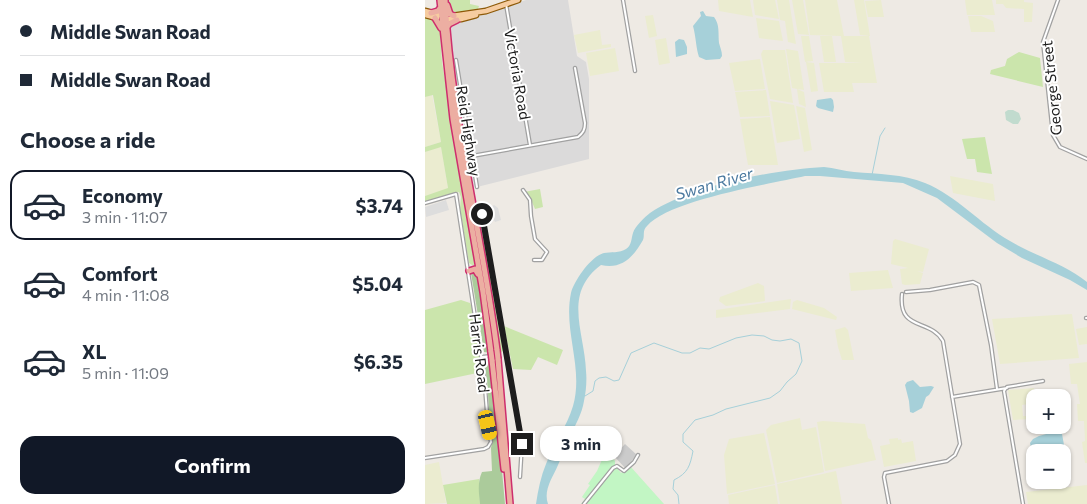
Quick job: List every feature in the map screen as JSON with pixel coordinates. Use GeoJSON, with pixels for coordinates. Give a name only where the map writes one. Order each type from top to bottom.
{"type":"FeatureCollection","features":[{"type":"Feature","properties":{"kind":"highway","name":"Reid Highway"},"geometry":{"type":"LineString","coordinates":[[440,0],[444,17]]}},
{"type":"Feature","properties":{"kind":"highway","name":"Reid Highway"},"geometry":{"type":"LineString","coordinates":[[445,0],[444,29],[453,119],[494,351]]}},
{"type":"Feature","properties":{"kind":"highway"},"geometry":{"type":"LineString","coordinates":[[435,18],[444,29],[455,18],[449,12],[445,0]]}},
{"type":"Feature","properties":{"kind":"highway"},"geometry":{"type":"LineString","coordinates":[[428,12],[438,11],[441,7]]}},
{"type":"Feature","properties":{"kind":"highway","name":"Reid Highway"},"geometry":{"type":"LineString","coordinates":[[444,29],[478,233],[494,351],[509,504]]}},
{"type":"Feature","properties":{"kind":"highway"},"geometry":{"type":"LineString","coordinates":[[472,197],[475,210],[481,214],[477,218],[478,233]]}},
{"type":"Feature","properties":{"kind":"highway"},"geometry":{"type":"LineString","coordinates":[[468,268],[476,264],[475,246]]}},
{"type":"Feature","properties":{"kind":"highway"},"geometry":{"type":"LineString","coordinates":[[468,268],[477,270],[483,292]]}},
{"type":"Feature","properties":{"kind":"main road"},"geometry":{"type":"LineString","coordinates":[[425,15],[435,18],[455,18],[518,0]]}},
{"type":"Feature","properties":{"kind":"main road"},"geometry":{"type":"LineString","coordinates":[[428,12],[444,17]]}},
{"type":"Feature","properties":{"kind":"street"},"geometry":{"type":"LineString","coordinates":[[623,0],[635,71]]}},
{"type":"Feature","properties":{"kind":"street","name":"George Street"},"geometry":{"type":"LineString","coordinates":[[1058,0],[1043,42],[1052,132],[1056,143],[1060,147],[1087,159]]}},
{"type":"Feature","properties":{"kind":"street","name":"Victoria Road"},"geometry":{"type":"LineString","coordinates":[[506,4],[530,145]]}},
{"type":"Feature","properties":{"kind":"street"},"geometry":{"type":"LineString","coordinates":[[456,60],[477,187]]}},
{"type":"Feature","properties":{"kind":"street"},"geometry":{"type":"LineString","coordinates":[[472,156],[578,137],[582,134],[585,124],[575,68]]}},
{"type":"Feature","properties":{"kind":"street"},"geometry":{"type":"LineString","coordinates":[[523,190],[524,194],[531,200],[531,216],[535,238],[547,252],[542,260],[534,260]]}},
{"type":"Feature","properties":{"kind":"street","name":"Harris Road"},"geometry":{"type":"LineString","coordinates":[[425,203],[456,194],[482,357],[488,425],[491,438],[490,444],[484,449],[425,458]]}},
{"type":"Feature","properties":{"kind":"street"},"geometry":{"type":"LineString","coordinates":[[481,214],[483,216],[522,444],[520,477]]}},
{"type":"Feature","properties":{"kind":"street"},"geometry":{"type":"LineString","coordinates":[[906,292],[930,290],[973,282],[979,285],[991,345],[997,389]]}},
{"type":"Feature","properties":{"kind":"street"},"geometry":{"type":"LineString","coordinates":[[889,504],[884,477],[885,473],[951,459],[960,444],[943,341],[937,332],[907,319],[901,294]]}},
{"type":"Feature","properties":{"kind":"street"},"geometry":{"type":"LineString","coordinates":[[482,357],[506,354]]}},
{"type":"Feature","properties":{"kind":"street"},"geometry":{"type":"LineString","coordinates":[[952,397],[1043,381]]}},
{"type":"Feature","properties":{"kind":"street"},"geometry":{"type":"LineString","coordinates":[[1007,388],[1004,394],[1023,504]]}},
{"type":"Feature","properties":{"kind":"street"},"geometry":{"type":"LineString","coordinates":[[584,504],[613,468],[618,467],[624,471],[634,462],[638,455]]}},
{"type":"Feature","properties":{"kind":"shaded area"},"geometry":{"type":"Polygon","coordinates":[[[526,0],[568,0],[577,56],[586,62],[589,79],[589,159],[477,187],[474,185],[461,119],[452,59],[451,28],[458,23],[526,0]]]}},
{"type":"Feature","properties":{"kind":"shaded area"},"geometry":{"type":"Polygon","coordinates":[[[446,200],[449,210],[426,217],[425,207],[446,200]]]}},
{"type":"Feature","properties":{"kind":"shaded area"},"geometry":{"type":"Polygon","coordinates":[[[494,205],[498,208],[501,220],[495,222],[494,220],[490,225],[490,222],[488,223],[488,209],[494,205]]]}},
{"type":"Feature","properties":{"kind":"shaded area"},"geometry":{"type":"Polygon","coordinates":[[[625,444],[637,455],[625,468],[614,456],[625,444]]]}},
{"type":"Feature","properties":{"kind":"green space"},"geometry":{"type":"Polygon","coordinates":[[[449,0],[470,0],[470,4],[479,6],[478,9],[454,13],[451,10],[449,0]]]}},
{"type":"Feature","properties":{"kind":"green space"},"geometry":{"type":"Polygon","coordinates":[[[718,0],[750,0],[753,17],[719,11],[718,0]]]}},
{"type":"Feature","properties":{"kind":"green space"},"geometry":{"type":"Polygon","coordinates":[[[753,0],[775,0],[779,19],[755,15],[753,0]]]}},
{"type":"Feature","properties":{"kind":"green space"},"geometry":{"type":"Polygon","coordinates":[[[777,0],[789,0],[796,44],[788,42],[785,21],[780,20],[777,0]]]}},
{"type":"Feature","properties":{"kind":"green space"},"geometry":{"type":"Polygon","coordinates":[[[792,0],[803,0],[809,35],[798,34],[792,0]]]}},
{"type":"Feature","properties":{"kind":"green space"},"geometry":{"type":"Polygon","coordinates":[[[805,0],[837,0],[844,36],[869,36],[877,83],[852,83],[854,92],[824,92],[819,63],[863,63],[845,62],[841,36],[810,35],[805,0]]]}},
{"type":"Feature","properties":{"kind":"green space"},"geometry":{"type":"Polygon","coordinates":[[[854,0],[864,0],[870,36],[860,35],[854,0]]]}},
{"type":"Feature","properties":{"kind":"green space"},"geometry":{"type":"Polygon","coordinates":[[[881,0],[884,17],[868,17],[865,1],[881,0]]]}},
{"type":"Feature","properties":{"kind":"green space"},"geometry":{"type":"Polygon","coordinates":[[[965,0],[992,0],[995,15],[967,15],[965,0]]]}},
{"type":"Feature","properties":{"kind":"green space"},"geometry":{"type":"Polygon","coordinates":[[[996,0],[1024,0],[1024,2],[1033,3],[1032,22],[1024,22],[1024,9],[1006,8],[1003,4],[996,4],[996,0]]]}},
{"type":"Feature","properties":{"kind":"green space"},"geometry":{"type":"Polygon","coordinates":[[[653,15],[657,36],[649,38],[645,16],[653,15]]]}},
{"type":"Feature","properties":{"kind":"green space"},"geometry":{"type":"Polygon","coordinates":[[[968,16],[981,16],[993,21],[995,32],[971,32],[968,16]]]}},
{"type":"Feature","properties":{"kind":"green space"},"geometry":{"type":"Polygon","coordinates":[[[425,17],[434,19],[439,26],[442,62],[475,260],[474,265],[469,263],[459,192],[425,202],[425,196],[448,188],[441,147],[425,152],[425,147],[441,142],[433,95],[425,97],[425,17]]]}},
{"type":"Feature","properties":{"kind":"green space"},"geometry":{"type":"Polygon","coordinates":[[[756,18],[779,21],[783,41],[759,38],[756,18]]]}},
{"type":"Feature","properties":{"kind":"green space"},"geometry":{"type":"Polygon","coordinates":[[[600,30],[602,45],[611,44],[611,47],[578,53],[574,35],[600,30]]]}},
{"type":"Feature","properties":{"kind":"green space"},"geometry":{"type":"Polygon","coordinates":[[[801,36],[809,36],[813,61],[805,62],[801,36]]]}},
{"type":"Feature","properties":{"kind":"green space"},"geometry":{"type":"Polygon","coordinates":[[[820,36],[832,36],[836,62],[824,62],[820,36]]]}},
{"type":"Feature","properties":{"kind":"green space"},"geometry":{"type":"Polygon","coordinates":[[[666,38],[670,63],[659,65],[655,40],[666,38]]]}},
{"type":"Feature","properties":{"kind":"green space"},"geometry":{"type":"Polygon","coordinates":[[[615,48],[619,71],[590,76],[586,53],[615,48]]]}},
{"type":"Feature","properties":{"kind":"green space"},"geometry":{"type":"Polygon","coordinates":[[[786,49],[798,51],[804,90],[792,88],[786,49]]]}},
{"type":"Feature","properties":{"kind":"green space"},"geometry":{"type":"Polygon","coordinates":[[[763,50],[785,50],[793,103],[770,99],[761,54],[763,50]]]}},
{"type":"Feature","properties":{"kind":"green space"},"geometry":{"type":"Polygon","coordinates":[[[1019,52],[1040,58],[1043,87],[990,74],[991,70],[1005,66],[1007,59],[1019,52]]]}},
{"type":"Feature","properties":{"kind":"green space"},"geometry":{"type":"Polygon","coordinates":[[[760,59],[765,89],[735,91],[729,63],[760,59]]]}},
{"type":"Feature","properties":{"kind":"green space"},"geometry":{"type":"Polygon","coordinates":[[[806,62],[814,63],[818,91],[811,92],[806,62]]]}},
{"type":"Feature","properties":{"kind":"green space"},"geometry":{"type":"Polygon","coordinates":[[[797,89],[804,92],[806,107],[799,104],[797,89]]]}},
{"type":"Feature","properties":{"kind":"green space"},"geometry":{"type":"Polygon","coordinates":[[[766,90],[770,116],[740,117],[735,92],[766,90]]]}},
{"type":"Feature","properties":{"kind":"green space"},"geometry":{"type":"Polygon","coordinates":[[[432,95],[441,142],[425,147],[425,97],[432,95]]]}},
{"type":"Feature","properties":{"kind":"green space"},"geometry":{"type":"Polygon","coordinates":[[[770,101],[794,105],[800,139],[777,143],[770,101]]]}},
{"type":"Feature","properties":{"kind":"green space"},"geometry":{"type":"Polygon","coordinates":[[[796,106],[805,108],[812,150],[804,152],[796,106]]]}},
{"type":"Feature","properties":{"kind":"green space"},"geometry":{"type":"Polygon","coordinates":[[[1008,110],[1019,113],[1021,119],[1018,124],[1013,124],[1006,120],[1005,112],[1008,110]]]}},
{"type":"Feature","properties":{"kind":"green space"},"geometry":{"type":"Polygon","coordinates":[[[770,117],[778,165],[748,165],[740,119],[770,117]]]}},
{"type":"Feature","properties":{"kind":"green space"},"geometry":{"type":"Polygon","coordinates":[[[985,137],[992,174],[977,172],[975,159],[967,159],[962,139],[985,137]]]}},
{"type":"Feature","properties":{"kind":"green space"},"geometry":{"type":"Polygon","coordinates":[[[441,146],[448,189],[425,196],[425,152],[441,146]]]}},
{"type":"Feature","properties":{"kind":"green space"},"geometry":{"type":"Polygon","coordinates":[[[950,176],[993,184],[995,201],[953,193],[950,176]]]}},
{"type":"Feature","properties":{"kind":"green space"},"geometry":{"type":"Polygon","coordinates":[[[540,189],[543,207],[535,209],[529,195],[524,192],[540,189]]]}},
{"type":"Feature","properties":{"kind":"green space"},"geometry":{"type":"Polygon","coordinates":[[[481,217],[504,349],[500,354],[478,223],[481,217]]]}},
{"type":"Feature","properties":{"kind":"green space"},"geometry":{"type":"Polygon","coordinates":[[[895,239],[929,249],[923,272],[917,271],[923,273],[920,284],[902,284],[900,269],[908,268],[891,264],[893,241],[895,239]]]}},
{"type":"Feature","properties":{"kind":"green space"},"geometry":{"type":"Polygon","coordinates":[[[888,270],[893,288],[851,291],[849,273],[888,270]]]}},
{"type":"Feature","properties":{"kind":"green space"},"geometry":{"type":"Polygon","coordinates":[[[473,271],[477,273],[490,353],[484,352],[471,273],[473,271]]]}},
{"type":"Feature","properties":{"kind":"green space"},"geometry":{"type":"Polygon","coordinates":[[[758,283],[764,286],[765,301],[726,306],[719,301],[720,297],[758,283]]]}},
{"type":"Feature","properties":{"kind":"green space"},"geometry":{"type":"Polygon","coordinates":[[[791,299],[790,309],[716,318],[716,310],[791,299]]]}},
{"type":"Feature","properties":{"kind":"green space"},"geometry":{"type":"Polygon","coordinates":[[[461,300],[470,303],[472,308],[482,372],[425,384],[425,310],[461,300]]]}},
{"type":"Feature","properties":{"kind":"green space"},"geometry":{"type":"Polygon","coordinates":[[[797,300],[824,308],[837,317],[836,320],[792,309],[793,302],[797,300]]]}},
{"type":"Feature","properties":{"kind":"green space"},"geometry":{"type":"Polygon","coordinates":[[[1072,314],[1079,358],[1000,364],[992,319],[1072,314]]]}},
{"type":"Feature","properties":{"kind":"green space"},"geometry":{"type":"Polygon","coordinates":[[[504,326],[563,350],[557,365],[538,357],[531,370],[513,369],[504,326]]]}},
{"type":"Feature","properties":{"kind":"green space"},"geometry":{"type":"Polygon","coordinates":[[[845,327],[848,330],[854,360],[842,360],[838,347],[835,330],[845,327]]]}},
{"type":"Feature","properties":{"kind":"green space"},"geometry":{"type":"Polygon","coordinates":[[[1087,327],[1087,344],[1079,345],[1076,329],[1087,327]]]}},
{"type":"Feature","properties":{"kind":"green space"},"geometry":{"type":"Polygon","coordinates":[[[489,359],[495,394],[505,504],[480,504],[480,476],[482,472],[492,471],[491,448],[493,438],[490,426],[485,368],[489,359]]]}},
{"type":"Feature","properties":{"kind":"green space"},"geometry":{"type":"Polygon","coordinates":[[[1087,362],[1087,463],[1085,463],[1082,442],[1085,441],[1084,421],[1078,421],[1077,404],[1080,404],[1077,384],[1071,384],[1069,364],[1087,362]]]}},
{"type":"Feature","properties":{"kind":"green space"},"geometry":{"type":"Polygon","coordinates":[[[1034,388],[1026,389],[1026,404],[1022,405],[1023,416],[1026,416],[1026,419],[1013,420],[1008,390],[1034,388]]]}},
{"type":"Feature","properties":{"kind":"green space"},"geometry":{"type":"Polygon","coordinates":[[[800,418],[802,430],[816,427],[824,472],[777,483],[766,430],[771,425],[800,418]]]}},
{"type":"Feature","properties":{"kind":"green space"},"geometry":{"type":"Polygon","coordinates":[[[817,422],[865,424],[876,460],[825,471],[817,422]]]}},
{"type":"Feature","properties":{"kind":"green space"},"geometry":{"type":"Polygon","coordinates":[[[764,433],[775,484],[727,494],[724,455],[729,439],[764,433]]]}},
{"type":"Feature","properties":{"kind":"green space"},"geometry":{"type":"Polygon","coordinates":[[[898,438],[898,440],[901,439],[902,443],[913,441],[916,461],[884,467],[880,446],[890,444],[889,439],[898,438]]]}},
{"type":"Feature","properties":{"kind":"green space"},"geometry":{"type":"Polygon","coordinates":[[[604,455],[610,455],[621,473],[630,466],[664,504],[581,504],[585,499],[582,497],[590,485],[588,484],[597,471],[604,455]]]}},
{"type":"Feature","properties":{"kind":"green space"},"geometry":{"type":"Polygon","coordinates":[[[439,462],[446,503],[425,504],[425,465],[439,462]]]}},
{"type":"Feature","properties":{"kind":"green space"},"geometry":{"type":"Polygon","coordinates":[[[836,471],[842,504],[780,504],[777,484],[836,471]]]}},
{"type":"Feature","properties":{"kind":"green space"},"geometry":{"type":"Polygon","coordinates":[[[479,479],[480,504],[447,504],[443,485],[479,479]]]}},
{"type":"Feature","properties":{"kind":"green space"},"geometry":{"type":"Polygon","coordinates":[[[775,485],[778,504],[729,504],[728,495],[775,485]]]}},
{"type":"Feature","properties":{"kind":"green space"},"geometry":{"type":"Polygon","coordinates":[[[1087,485],[1087,504],[1028,504],[1026,492],[1071,489],[1071,487],[1087,485]]]}},
{"type":"Feature","properties":{"kind":"water"},"geometry":{"type":"Polygon","coordinates":[[[703,11],[706,16],[714,17],[717,23],[722,54],[720,59],[706,60],[699,57],[693,26],[701,16],[700,12],[703,11]]]}},
{"type":"Feature","properties":{"kind":"water"},"geometry":{"type":"Polygon","coordinates":[[[679,39],[684,40],[687,54],[676,57],[675,42],[679,39]]]}},
{"type":"Feature","properties":{"kind":"water"},"geometry":{"type":"Polygon","coordinates":[[[831,98],[834,107],[833,112],[816,106],[817,100],[831,98]]]}},
{"type":"Feature","properties":{"kind":"water"},"geometry":{"type":"Polygon","coordinates":[[[824,167],[899,176],[925,183],[948,195],[1010,241],[1060,265],[1078,276],[1087,282],[1087,290],[1022,258],[997,243],[937,198],[903,183],[805,176],[745,188],[676,208],[647,226],[643,240],[627,260],[621,264],[601,265],[589,276],[582,288],[578,315],[586,375],[583,406],[549,484],[548,504],[536,504],[544,469],[573,406],[576,378],[569,307],[573,288],[579,276],[589,264],[599,255],[626,249],[630,244],[636,227],[650,213],[688,194],[758,175],[824,167]]]}},
{"type":"Feature","properties":{"kind":"water"},"geometry":{"type":"Polygon","coordinates":[[[913,380],[920,387],[934,387],[926,397],[922,408],[913,413],[910,412],[905,385],[913,380]]]}},
{"type":"Feature","properties":{"kind":"water"},"geometry":{"type":"Polygon","coordinates":[[[1062,434],[1064,444],[1030,444],[1033,439],[1039,436],[1062,434]]]}},
{"type":"Feature","properties":{"kind":"waterway"},"geometry":{"type":"LineString","coordinates":[[872,175],[880,136],[885,128]]}},
{"type":"Feature","properties":{"kind":"waterway"},"geometry":{"type":"LineString","coordinates":[[585,396],[593,391],[595,381],[599,378],[606,377],[614,381],[619,380],[631,353],[654,343],[682,353],[690,353],[700,348],[709,349],[736,338],[752,335],[764,336],[780,341],[791,339],[799,343],[802,361],[796,374],[780,391],[770,398],[726,409],[695,420],[683,434],[683,442],[693,451],[688,468],[674,480],[673,489],[678,495],[679,504]]}},
{"type":"Feature","properties":{"kind":"route"},"geometry":{"type":"LineString","coordinates":[[482,214],[522,444]]}},
{"type":"Feature","properties":{"kind":"water label","name":"Swan River"},"geometry":{"type":"Point","coordinates":[714,183]}}]}
